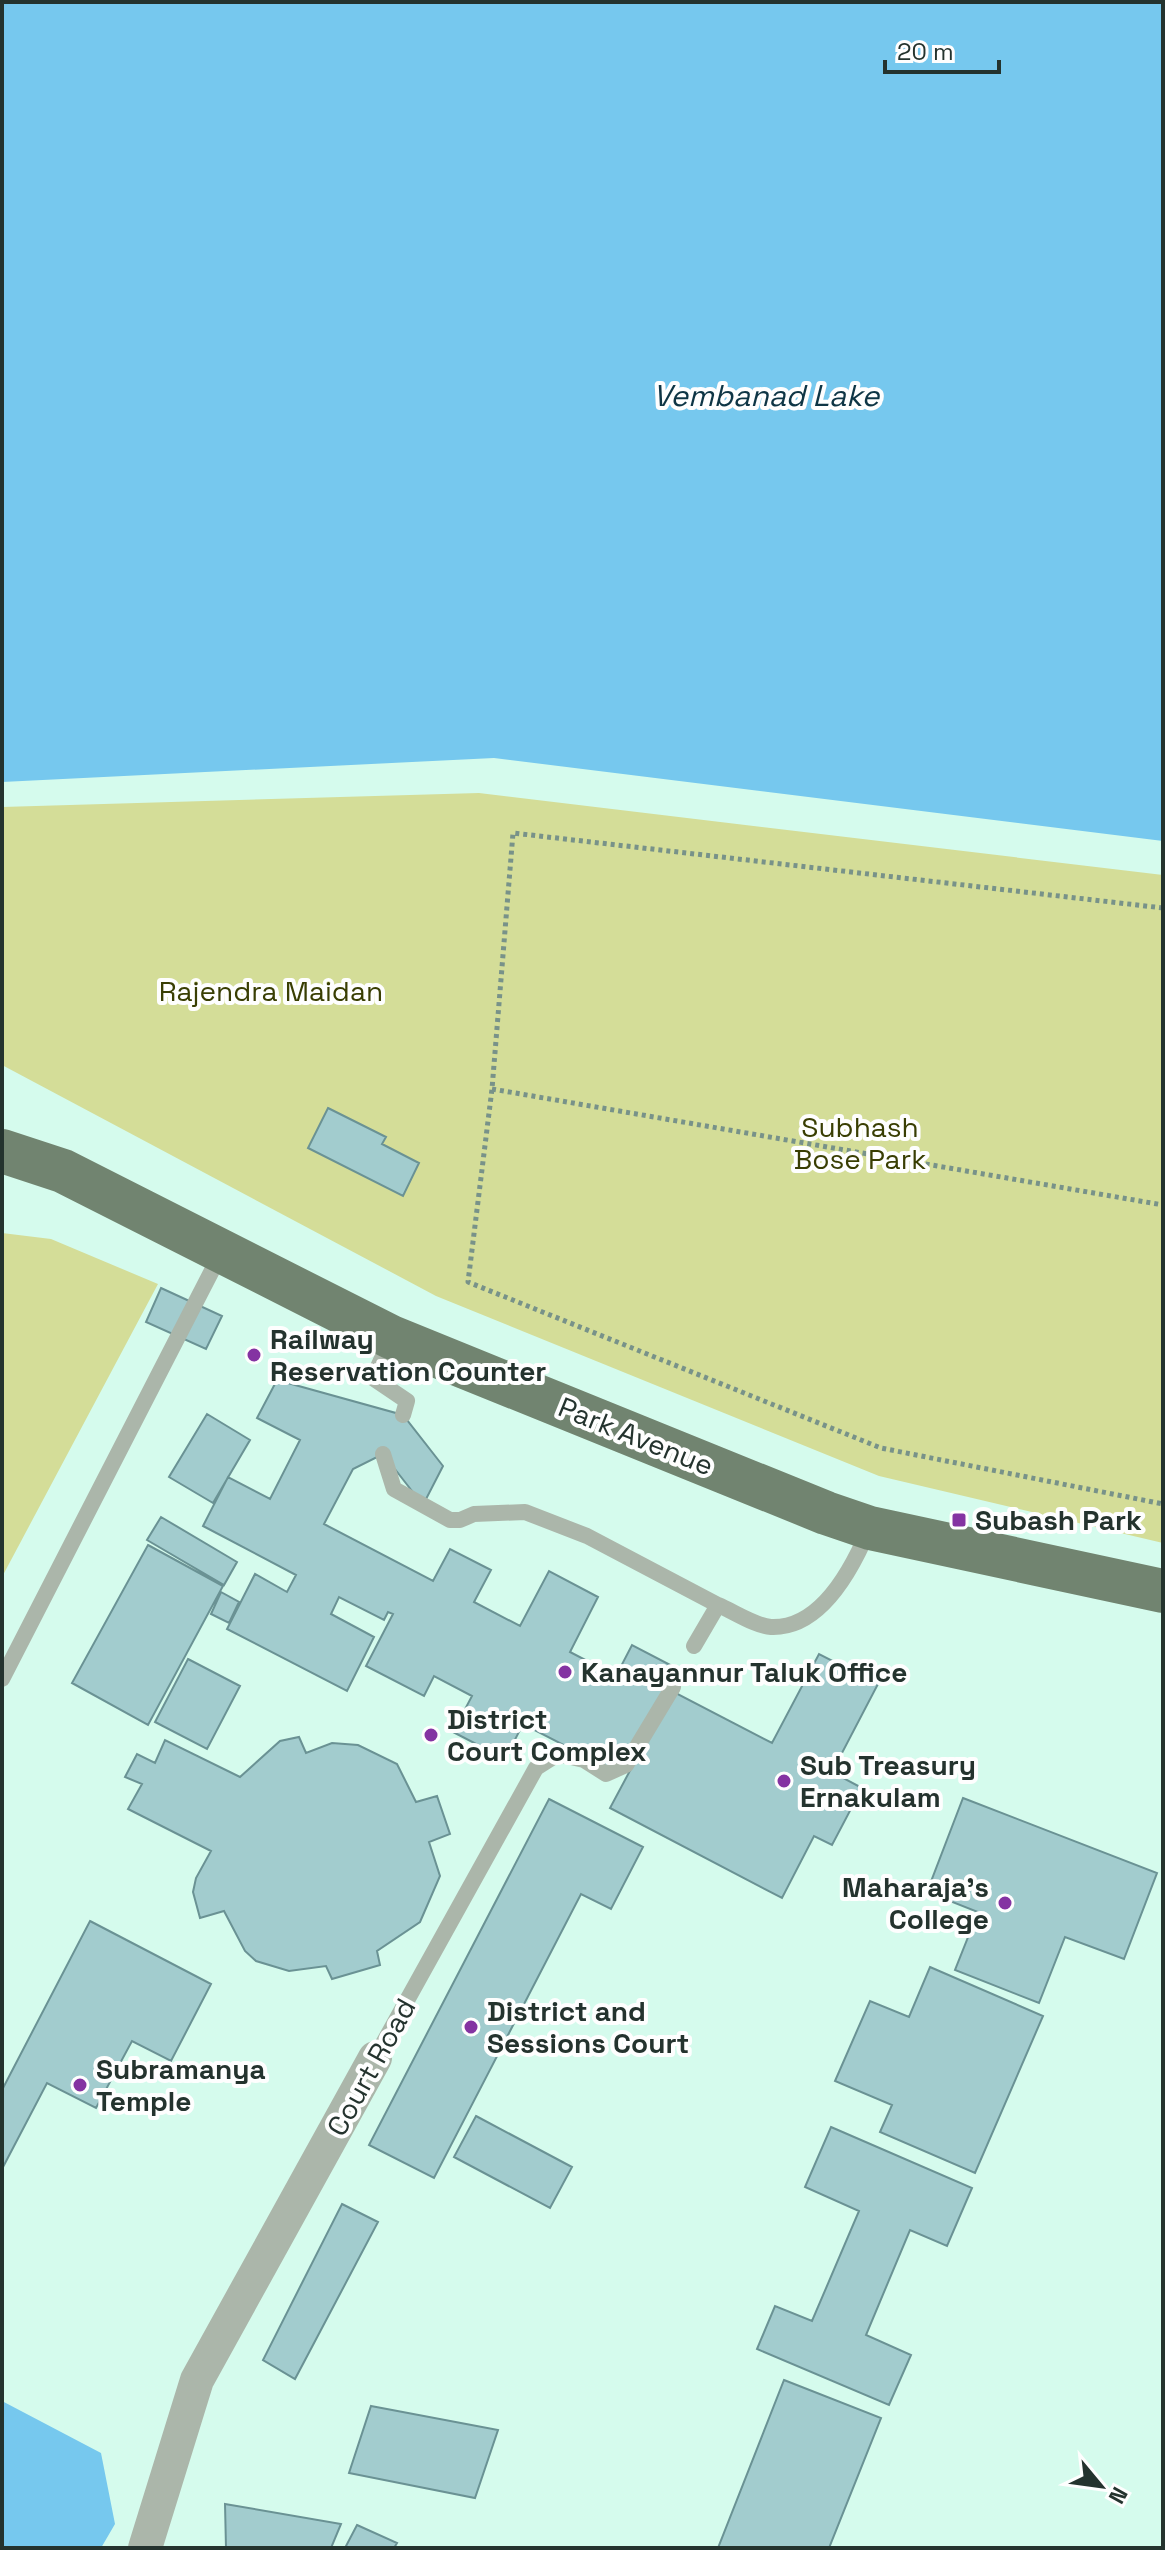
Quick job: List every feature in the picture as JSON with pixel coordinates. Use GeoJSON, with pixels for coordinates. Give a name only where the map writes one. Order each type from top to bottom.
{"type":"FeatureCollection","features":[{"type":"Feature","properties":{"kind":"main road","name":"Park Avenue"},"geometry":{"type":"LineString","coordinates":[[2,1151],[63,1171],[391,1337],[870,1528],[1163,1591]]}},
{"type":"Feature","properties":{"kind":"street","name":"Court Road"},"geometry":{"type":"LineString","coordinates":[[145,2548],[197,2380],[375,2058]]}},
{"type":"Feature","properties":{"kind":"lane"},"geometry":{"type":"LineString","coordinates":[[2,1679],[222,1252]]}},
{"type":"Feature","properties":{"kind":"lane"},"geometry":{"type":"LineString","coordinates":[[391,1337],[373,1378],[407,1401],[403,1415]]}},
{"type":"Feature","properties":{"kind":"lane"},"geometry":{"type":"LineString","coordinates":[[383,1454],[394,1489],[450,1520],[460,1520],[474,1514],[525,1512],[587,1536],[718,1605],[771,1627],[804,1618],[852,1570],[870,1528]]}},
{"type":"Feature","properties":{"kind":"lane"},"geometry":{"type":"LineString","coordinates":[[694,1646],[718,1605]]}},
{"type":"Feature","properties":{"kind":"lane","name":"Court Road"},"geometry":{"type":"LineString","coordinates":[[375,2058],[536,1768],[558,1754],[584,1760],[606,1774],[626,1765],[673,1687]]}},
{"type":"Feature","properties":{"kind":"path"},"geometry":{"type":"LineString","coordinates":[[1163,908],[513,833],[492,1089],[468,1282],[881,1448],[1163,1504]]}},
{"type":"Feature","properties":{"kind":"path"},"geometry":{"type":"LineString","coordinates":[[492,1089],[1163,1205]]}},
{"type":"Feature","properties":{"kind":"green space","name":"Subhash Bose Park"},"geometry":{"type":"Polygon","coordinates":[[[479,793],[1163,875],[1163,1543],[879,1476],[436,1296],[2,1065],[2,807],[479,793]]]}},
{"type":"Feature","properties":{"kind":"green space"},"geometry":{"type":"Polygon","coordinates":[[[2,1233],[51,1239],[158,1284],[2,1577],[2,1233]]]}},
{"type":"Feature","properties":{"kind":"water","name":"Vembanad Lake"},"geometry":{"type":"Polygon","coordinates":[[[2,2],[1163,2],[1163,841],[494,758],[2,782],[2,2]]]}},
{"type":"Feature","properties":{"kind":"water"},"geometry":{"type":"Polygon","coordinates":[[[2,2401],[101,2453],[115,2524],[101,2548],[2,2548],[2,2401]]]}},
{"type":"Feature","properties":{"kind":"building"},"geometry":{"type":"Polygon","coordinates":[[[328,1108],[386,1137],[382,1144],[419,1163],[403,1196],[308,1148],[328,1108]]]}},
{"type":"Feature","properties":{"kind":"building"},"geometry":{"type":"Polygon","coordinates":[[[161,1288],[222,1316],[206,1349],[146,1322],[161,1288]]]}},
{"type":"Feature","properties":{"kind":"building"},"geometry":{"type":"Polygon","coordinates":[[[277,1380],[403,1415],[443,1466],[423,1505],[383,1454],[353,1469],[324,1524],[433,1581],[450,1549],[491,1570],[474,1602],[520,1626],[549,1571],[598,1597],[570,1652],[616,1676],[632,1645],[676,1668],[649,1718],[670,1690],[772,1743],[819,1654],[878,1684],[832,1772],[862,1788],[832,1845],[814,1836],[782,1898],[610,1808],[648,1737],[620,1774],[523,1724],[505,1759],[453,1732],[472,1696],[434,1676],[424,1696],[366,1666],[393,1614],[388,1612],[384,1620],[339,1597],[331,1614],[374,1637],[347,1691],[227,1629],[255,1574],[287,1592],[296,1575],[203,1526],[228,1477],[270,1499],[300,1440],[257,1418],[277,1380]]]}},
{"type":"Feature","properties":{"kind":"building"},"geometry":{"type":"Polygon","coordinates":[[[207,1414],[250,1440],[213,1503],[169,1477],[207,1414]]]}},
{"type":"Feature","properties":{"kind":"building"},"geometry":{"type":"Polygon","coordinates":[[[161,1517],[237,1562],[224,1585],[147,1540],[161,1517]]]}},
{"type":"Feature","properties":{"kind":"building"},"geometry":{"type":"Polygon","coordinates":[[[148,1545],[223,1586],[148,1725],[72,1683],[148,1545]]]}},
{"type":"Feature","properties":{"kind":"building"},"geometry":{"type":"Polygon","coordinates":[[[221,1592],[239,1602],[229,1623],[211,1614],[221,1592]]]}},
{"type":"Feature","properties":{"kind":"building"},"geometry":{"type":"Polygon","coordinates":[[[188,1659],[240,1686],[207,1749],[155,1722],[188,1659]]]}},
{"type":"Feature","properties":{"kind":"building"},"geometry":{"type":"Polygon","coordinates":[[[299,1737],[306,1753],[332,1743],[358,1745],[397,1764],[416,1802],[437,1796],[450,1834],[429,1842],[440,1876],[420,1922],[377,1951],[380,1965],[332,1979],[326,1966],[289,1971],[256,1961],[245,1951],[224,1911],[200,1918],[193,1892],[196,1878],[211,1851],[128,1809],[142,1784],[125,1777],[137,1754],[155,1763],[165,1740],[240,1777],[280,1741],[299,1737]]]}},
{"type":"Feature","properties":{"kind":"building"},"geometry":{"type":"Polygon","coordinates":[[[963,1798],[1157,1873],[1124,1959],[1065,1937],[1039,2003],[955,1970],[978,1912],[927,1892],[963,1798]]]}},
{"type":"Feature","properties":{"kind":"building","name":"District and Sessions Court"},"geometry":{"type":"Polygon","coordinates":[[[549,1799],[643,1847],[611,1909],[581,1894],[434,2178],[369,2145],[549,1799]]]}},
{"type":"Feature","properties":{"kind":"building"},"geometry":{"type":"Polygon","coordinates":[[[90,1921],[211,1984],[171,2061],[132,2041],[96,2108],[47,2083],[2,2169],[2,2090],[90,1921]]]}},
{"type":"Feature","properties":{"kind":"building"},"geometry":{"type":"Polygon","coordinates":[[[930,1967],[1043,2016],[975,2173],[880,2132],[892,2105],[835,2081],[870,2001],[909,2017],[930,1967]]]}},
{"type":"Feature","properties":{"kind":"building"},"geometry":{"type":"Polygon","coordinates":[[[476,2116],[572,2167],[550,2208],[454,2157],[476,2116]]]}},
{"type":"Feature","properties":{"kind":"building"},"geometry":{"type":"Polygon","coordinates":[[[831,2127],[972,2188],[947,2246],[910,2230],[866,2335],[911,2355],[889,2405],[757,2349],[775,2306],[812,2321],[859,2211],[805,2187],[831,2127]]]}},
{"type":"Feature","properties":{"kind":"building"},"geometry":{"type":"Polygon","coordinates":[[[342,2204],[378,2222],[295,2379],[263,2360],[342,2204]]]}},
{"type":"Feature","properties":{"kind":"building"},"geometry":{"type":"Polygon","coordinates":[[[784,2380],[881,2418],[829,2548],[718,2548],[784,2380]]]}},
{"type":"Feature","properties":{"kind":"building"},"geometry":{"type":"Polygon","coordinates":[[[371,2406],[498,2430],[475,2498],[349,2473],[371,2406]]]}},
{"type":"Feature","properties":{"kind":"building"},"geometry":{"type":"Polygon","coordinates":[[[225,2504],[341,2524],[331,2548],[226,2548],[225,2504]]]}},
{"type":"Feature","properties":{"kind":"building"},"geometry":{"type":"Polygon","coordinates":[[[357,2525],[397,2543],[394,2548],[345,2548],[357,2525]]]}},
{"type":"Feature","properties":{"kind":"place","name":"Railway Reservation Counter"},"geometry":{"type":"Point","coordinates":[254,1355]}},
{"type":"Feature","properties":{"kind":"place","name":"Subash Park"},"geometry":{"type":"Point","coordinates":[959,1520]}},
{"type":"Feature","properties":{"kind":"place","name":"Kanayannur Taluk Office"},"geometry":{"type":"Point","coordinates":[565,1672]}},
{"type":"Feature","properties":{"kind":"place","name":"District Court Complex"},"geometry":{"type":"Point","coordinates":[431,1735]}},
{"type":"Feature","properties":{"kind":"place","name":"Sub Treasury Ernakulam"},"geometry":{"type":"Point","coordinates":[784,1781]}},
{"type":"Feature","properties":{"kind":"place","name":"Maharaja's College"},"geometry":{"type":"Point","coordinates":[1005,1903]}},
{"type":"Feature","properties":{"kind":"place","name":"District and Sessions Court"},"geometry":{"type":"Point","coordinates":[471,2027]}},
{"type":"Feature","properties":{"kind":"place","name":"Subramanya Temple"},"geometry":{"type":"Point","coordinates":[80,2085]}},
{"type":"Feature","properties":{"kind":"park label","name":"Rajendra Maidan"},"geometry":{"type":"Point","coordinates":[271,991]}}]}
